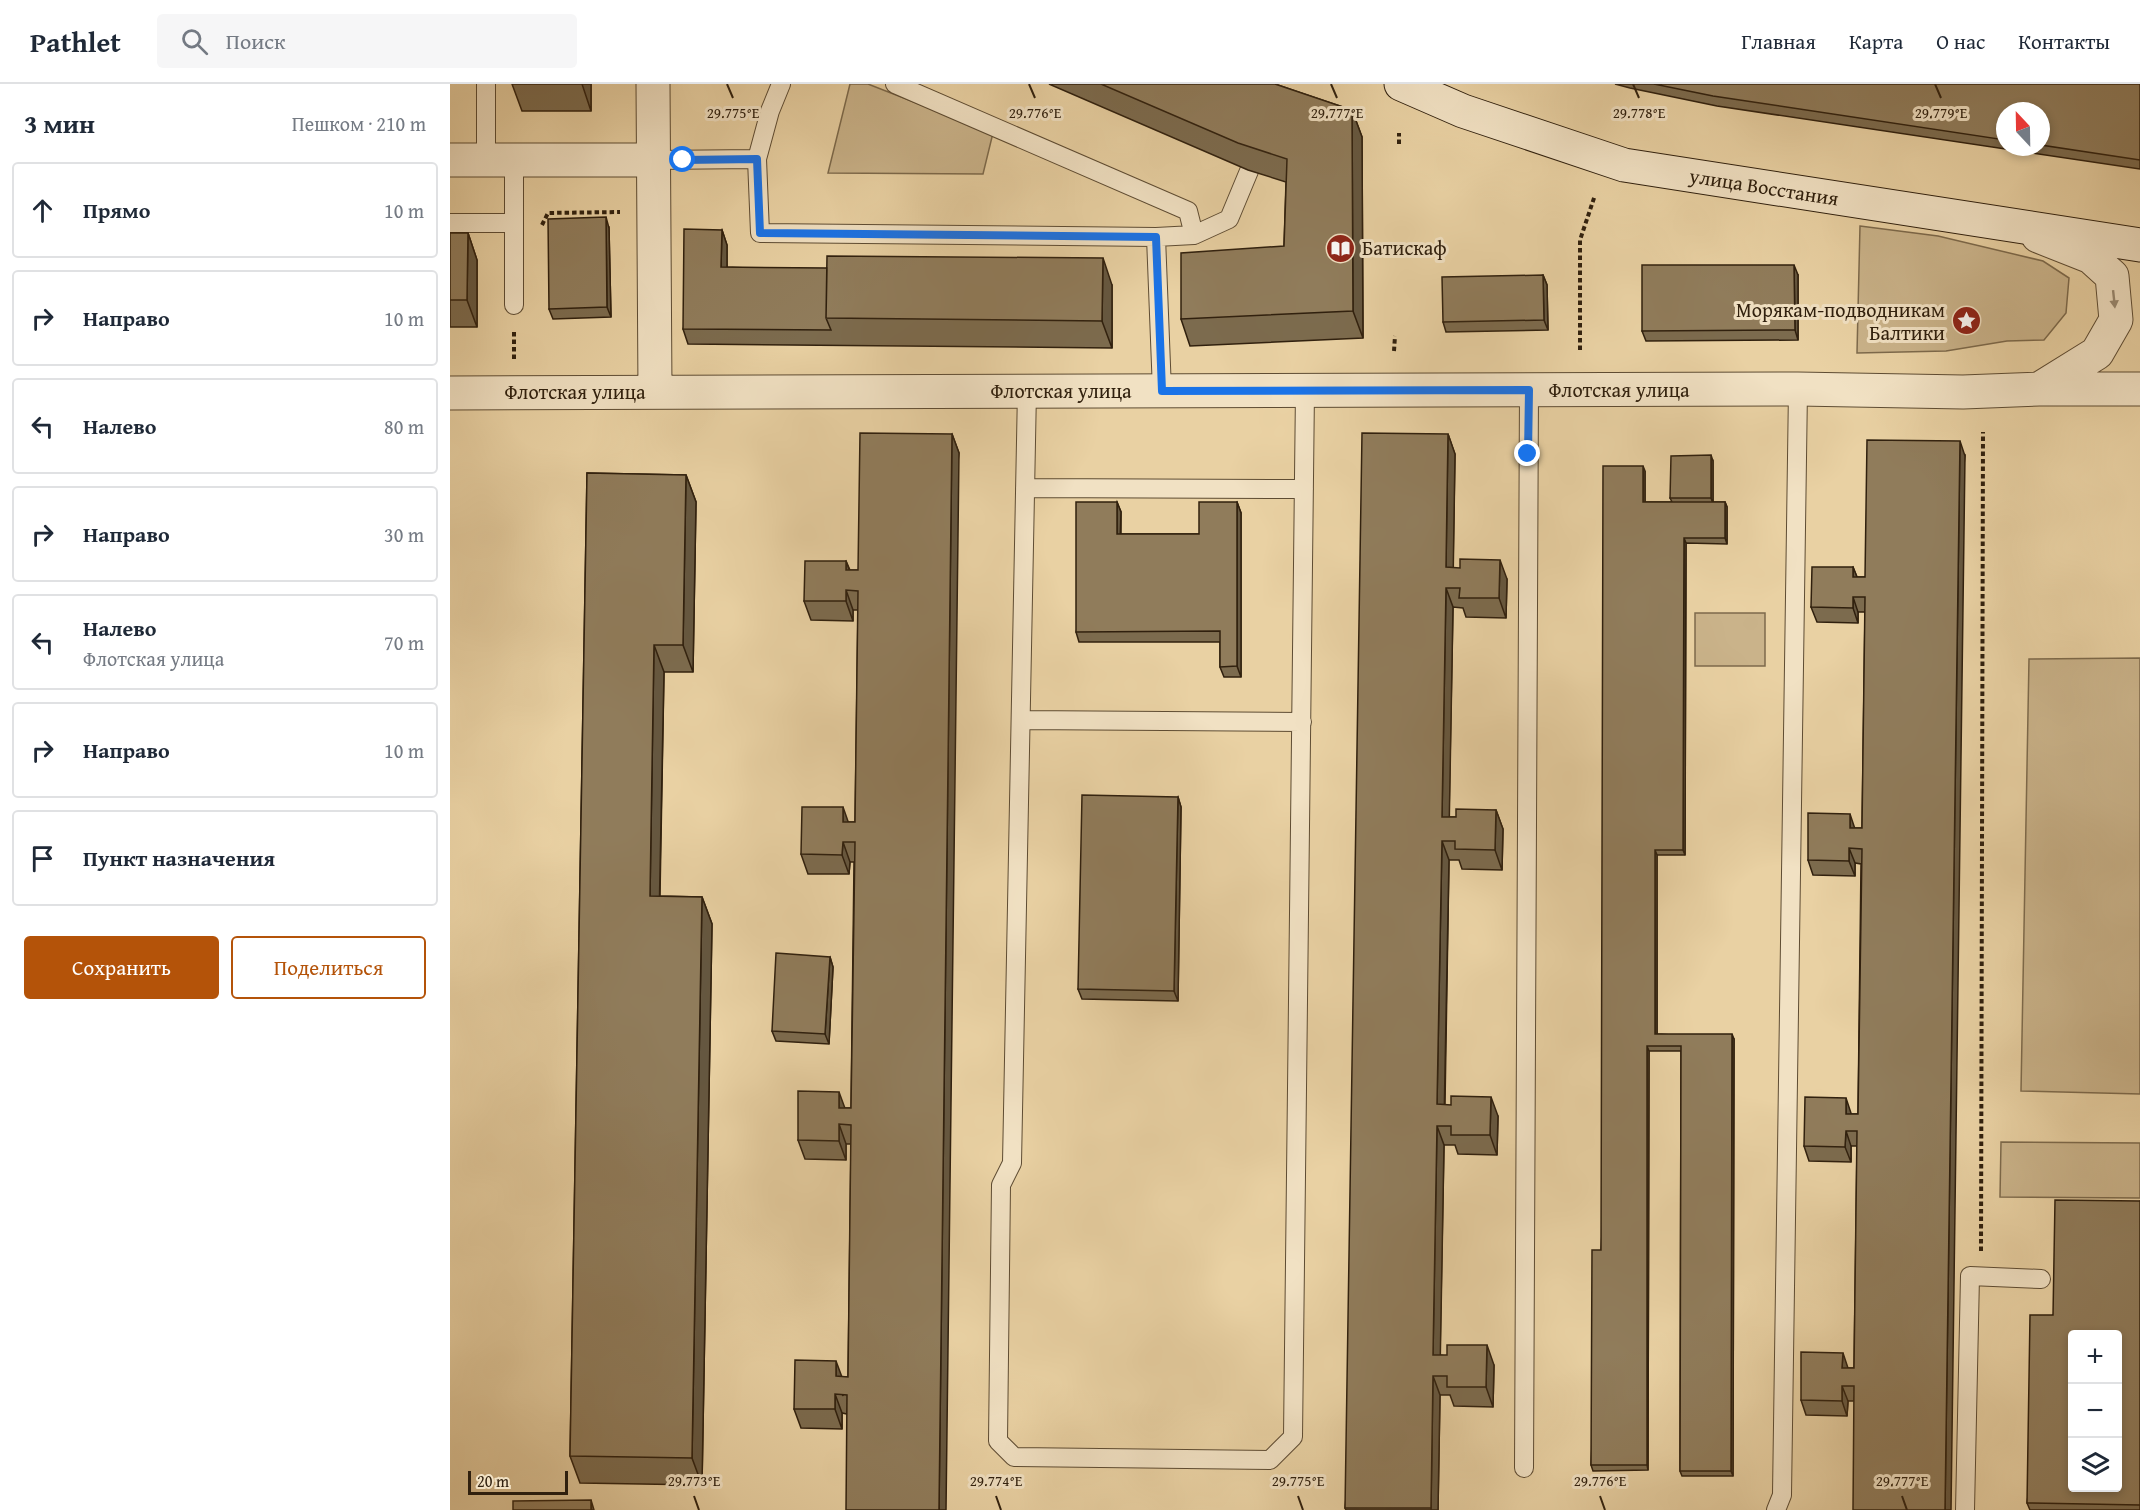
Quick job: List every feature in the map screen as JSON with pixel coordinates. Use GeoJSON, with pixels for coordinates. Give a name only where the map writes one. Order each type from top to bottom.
{"type":"FeatureCollection","features":[{"type":"Feature","properties":{"kind":"street"},"geometry":{"type":"LineString","coordinates":[[653,84],[655,391]]}},
{"type":"Feature","properties":{"kind":"street","name":"улица Восстания"},"geometry":{"type":"LineString","coordinates":[[1401,84],[1463,111],[1624,165],[2140,245]]}},
{"type":"Feature","properties":{"kind":"street"},"geometry":{"type":"LineString","coordinates":[[450,160],[652,160]]}},
{"type":"Feature","properties":{"kind":"street"},"geometry":{"type":"LineString","coordinates":[[2006,223],[2091,257],[2112,276],[2116,320],[2097,353],[2039,389]]}},
{"type":"Feature","properties":{"kind":"street","name":"Флотская улица"},"geometry":{"type":"LineString","coordinates":[[450,393],[1797,389],[1962,392],[2140,389]]}},
{"type":"Feature","properties":{"kind":"lane"},"geometry":{"type":"LineString","coordinates":[[486,84],[514,223],[514,305]]}},
{"type":"Feature","properties":{"kind":"lane"},"geometry":{"type":"LineString","coordinates":[[767,84],[770,111]]}},
{"type":"Feature","properties":{"kind":"lane"},"geometry":{"type":"LineString","coordinates":[[782,84],[770,111],[757,159],[760,233],[1156,237],[1194,235],[1228,219],[1249,171]]}},
{"type":"Feature","properties":{"kind":"lane"},"geometry":{"type":"LineString","coordinates":[[895,84],[1188,211],[1194,235]]}},
{"type":"Feature","properties":{"kind":"lane"},"geometry":{"type":"LineString","coordinates":[[652,160],[757,159]]}},
{"type":"Feature","properties":{"kind":"lane"},"geometry":{"type":"LineString","coordinates":[[450,223],[514,223]]}},
{"type":"Feature","properties":{"kind":"lane"},"geometry":{"type":"LineString","coordinates":[[1156,237],[1162,391]]}},
{"type":"Feature","properties":{"kind":"lane"},"geometry":{"type":"LineString","coordinates":[[1776,1510],[1782,1495],[1797,389]]}},
{"type":"Feature","properties":{"kind":"lane"},"geometry":{"type":"LineString","coordinates":[[1027,390],[1012,1163],[1001,1185],[998,1441],[1014,1457],[1270,1460],[1293,1437],[1305,390]]}},
{"type":"Feature","properties":{"kind":"lane"},"geometry":{"type":"LineString","coordinates":[[1524,1468],[1529,390]]}},
{"type":"Feature","properties":{"kind":"lane"},"geometry":{"type":"LineString","coordinates":[[1025,488],[1304,489]]}},
{"type":"Feature","properties":{"kind":"lane"},"geometry":{"type":"LineString","coordinates":[[1021,720],[1302,722]]}},
{"type":"Feature","properties":{"kind":"lane"},"geometry":{"type":"LineString","coordinates":[[1965,1510],[1970,1276],[2041,1279]]}},
{"type":"Feature","properties":{"kind":"path"},"geometry":{"type":"LineString","coordinates":[[1399,134],[1399,144]]}},
{"type":"Feature","properties":{"kind":"path"},"geometry":{"type":"LineString","coordinates":[[1580,350],[1580,240],[1595,195]]}},
{"type":"Feature","properties":{"kind":"path"},"geometry":{"type":"LineString","coordinates":[[514,274],[548,213],[629,212]]}},
{"type":"Feature","properties":{"kind":"path"},"geometry":{"type":"LineString","coordinates":[[1395,336],[1395,351]]}},
{"type":"Feature","properties":{"kind":"path"},"geometry":{"type":"LineString","coordinates":[[1981,1276],[1983,432]]}},
{"type":"Feature","properties":{"kind":"shaded area"},"geometry":{"type":"Polygon","coordinates":[[[850,84],[868,84],[993,133],[983,174],[828,173],[850,84]]]}},
{"type":"Feature","properties":{"kind":"shaded area"},"geometry":{"type":"Polygon","coordinates":[[[1860,226],[1938,236],[2043,261],[2069,278],[2066,313],[2044,340],[2007,341],[1946,351],[1857,353],[1860,226]]]}},
{"type":"Feature","properties":{"kind":"shaded area"},"geometry":{"type":"Polygon","coordinates":[[[1695,613],[1765,613],[1765,666],[1695,666],[1695,613]]]}},
{"type":"Feature","properties":{"kind":"shaded area"},"geometry":{"type":"Polygon","coordinates":[[[2140,658],[2140,1094],[2021,1091],[2029,659],[2140,658]]]}},
{"type":"Feature","properties":{"kind":"shaded area"},"geometry":{"type":"Polygon","coordinates":[[[2001,1142],[2140,1143],[2140,1198],[2000,1197],[2001,1142]]]}},
{"type":"Feature","properties":{"kind":"building"},"geometry":{"type":"Polygon","coordinates":[[[1101,84],[1275,84],[1352,110],[1353,311],[1181,319],[1181,253],[1284,246],[1287,159],[1238,143],[1101,84]]]}},
{"type":"Feature","properties":{"kind":"building"},"geometry":{"type":"Polygon","coordinates":[[[1654,84],[2140,84],[2140,160],[2050,146],[2050,102],[1996,102],[1996,139],[1713,96],[1654,84]]]}},
{"type":"Feature","properties":{"kind":"building"},"geometry":{"type":"Polygon","coordinates":[[[606,217],[607,307],[549,309],[548,219],[606,217]]]}},
{"type":"Feature","properties":{"kind":"building"},"geometry":{"type":"Polygon","coordinates":[[[684,229],[722,230],[721,267],[827,268],[826,318],[831,330],[683,329],[684,229]]]}},
{"type":"Feature","properties":{"kind":"building"},"geometry":{"type":"Polygon","coordinates":[[[450,233],[468,233],[467,300],[450,300],[450,233]]]}},
{"type":"Feature","properties":{"kind":"building"},"geometry":{"type":"Polygon","coordinates":[[[827,256],[1103,258],[1102,321],[826,318],[827,256]]]}},
{"type":"Feature","properties":{"kind":"building"},"geometry":{"type":"Polygon","coordinates":[[[1642,265],[1794,265],[1795,330],[1642,331],[1642,265]]]}},
{"type":"Feature","properties":{"kind":"building"},"geometry":{"type":"Polygon","coordinates":[[[1543,275],[1544,320],[1443,322],[1442,277],[1543,275]]]}},
{"type":"Feature","properties":{"kind":"building"},"geometry":{"type":"Polygon","coordinates":[[[860,433],[952,434],[939,1510],[846,1510],[847,1395],[835,1394],[835,1409],[794,1409],[795,1360],[836,1361],[836,1376],[848,1377],[851,1125],[839,1124],[839,1141],[798,1140],[798,1091],[839,1092],[839,1108],[851,1108],[855,842],[843,842],[842,855],[801,854],[802,807],[843,807],[843,822],[855,822],[858,591],[846,590],[846,601],[804,601],[805,561],[846,561],[846,570],[858,570],[860,433]]]}},
{"type":"Feature","properties":{"kind":"building"},"geometry":{"type":"Polygon","coordinates":[[[1362,433],[1448,434],[1446,567],[1460,568],[1460,559],[1500,560],[1499,598],[1459,598],[1460,588],[1446,588],[1442,817],[1456,817],[1456,809],[1496,810],[1495,850],[1455,849],[1455,841],[1442,841],[1437,1104],[1451,1105],[1451,1096],[1491,1097],[1490,1135],[1451,1135],[1451,1126],[1437,1126],[1433,1355],[1447,1355],[1447,1345],[1487,1345],[1486,1387],[1447,1387],[1447,1376],[1433,1376],[1431,1508],[1345,1508],[1362,433]]]}},
{"type":"Feature","properties":{"kind":"building"},"geometry":{"type":"Polygon","coordinates":[[[1867,440],[1960,441],[1945,1510],[1853,1510],[1854,1386],[1842,1386],[1842,1401],[1801,1400],[1801,1352],[1843,1353],[1842,1368],[1854,1368],[1857,1131],[1846,1131],[1845,1147],[1804,1146],[1805,1097],[1846,1098],[1846,1114],[1858,1114],[1862,849],[1849,848],[1849,861],[1808,860],[1808,813],[1850,814],[1850,828],[1862,828],[1865,597],[1853,597],[1853,608],[1811,607],[1812,567],[1853,567],[1853,577],[1865,577],[1867,440]]]}},
{"type":"Feature","properties":{"kind":"building"},"geometry":{"type":"Polygon","coordinates":[[[1711,455],[1711,498],[1670,498],[1671,456],[1711,455]]]}},
{"type":"Feature","properties":{"kind":"building"},"geometry":{"type":"Polygon","coordinates":[[[1603,466],[1643,466],[1643,502],[1725,502],[1725,538],[1684,538],[1683,850],[1655,850],[1655,1034],[1732,1034],[1731,1471],[1680,1471],[1681,1046],[1647,1046],[1647,1465],[1591,1465],[1592,1250],[1601,1250],[1603,466]]]}},
{"type":"Feature","properties":{"kind":"building"},"geometry":{"type":"Polygon","coordinates":[[[587,473],[686,475],[683,645],[654,645],[650,896],[702,897],[692,1458],[570,1456],[587,473]]]}},
{"type":"Feature","properties":{"kind":"building"},"geometry":{"type":"Polygon","coordinates":[[[1076,502],[1117,502],[1117,534],[1199,534],[1199,502],[1237,502],[1237,666],[1220,667],[1220,631],[1076,632],[1076,502]]]}},
{"type":"Feature","properties":{"kind":"building"},"geometry":{"type":"Polygon","coordinates":[[[1082,795],[1178,797],[1174,991],[1078,989],[1082,795]]]}},
{"type":"Feature","properties":{"kind":"building"},"geometry":{"type":"Polygon","coordinates":[[[776,953],[830,957],[825,1034],[772,1031],[776,953]]]}},
{"type":"Feature","properties":{"kind":"building"},"geometry":{"type":"Polygon","coordinates":[[[2055,1200],[2140,1201],[2140,1505],[2027,1503],[2030,1315],[2053,1315],[2055,1200]]]}},
{"type":"Feature","properties":{"kind":"building"},"geometry":{"type":"Polygon","coordinates":[[[591,1500],[591,1510],[513,1510],[513,1501],[591,1500]]]}},
{"type":"Feature","properties":{"kind":"place","name":"Батискаф"},"geometry":{"type":"Point","coordinates":[1341,248]}},
{"type":"Feature","properties":{"kind":"place","name":"Морякам-подводникам Балтики"},"geometry":{"type":"Point","coordinates":[1966,321]}},
{"type":"Feature","properties":{"kind":"route"},"geometry":{"type":"LineString","coordinates":[[683,160],[757,159],[760,233],[1156,237],[1162,391],[1529,390],[1528,454]]}}]}
